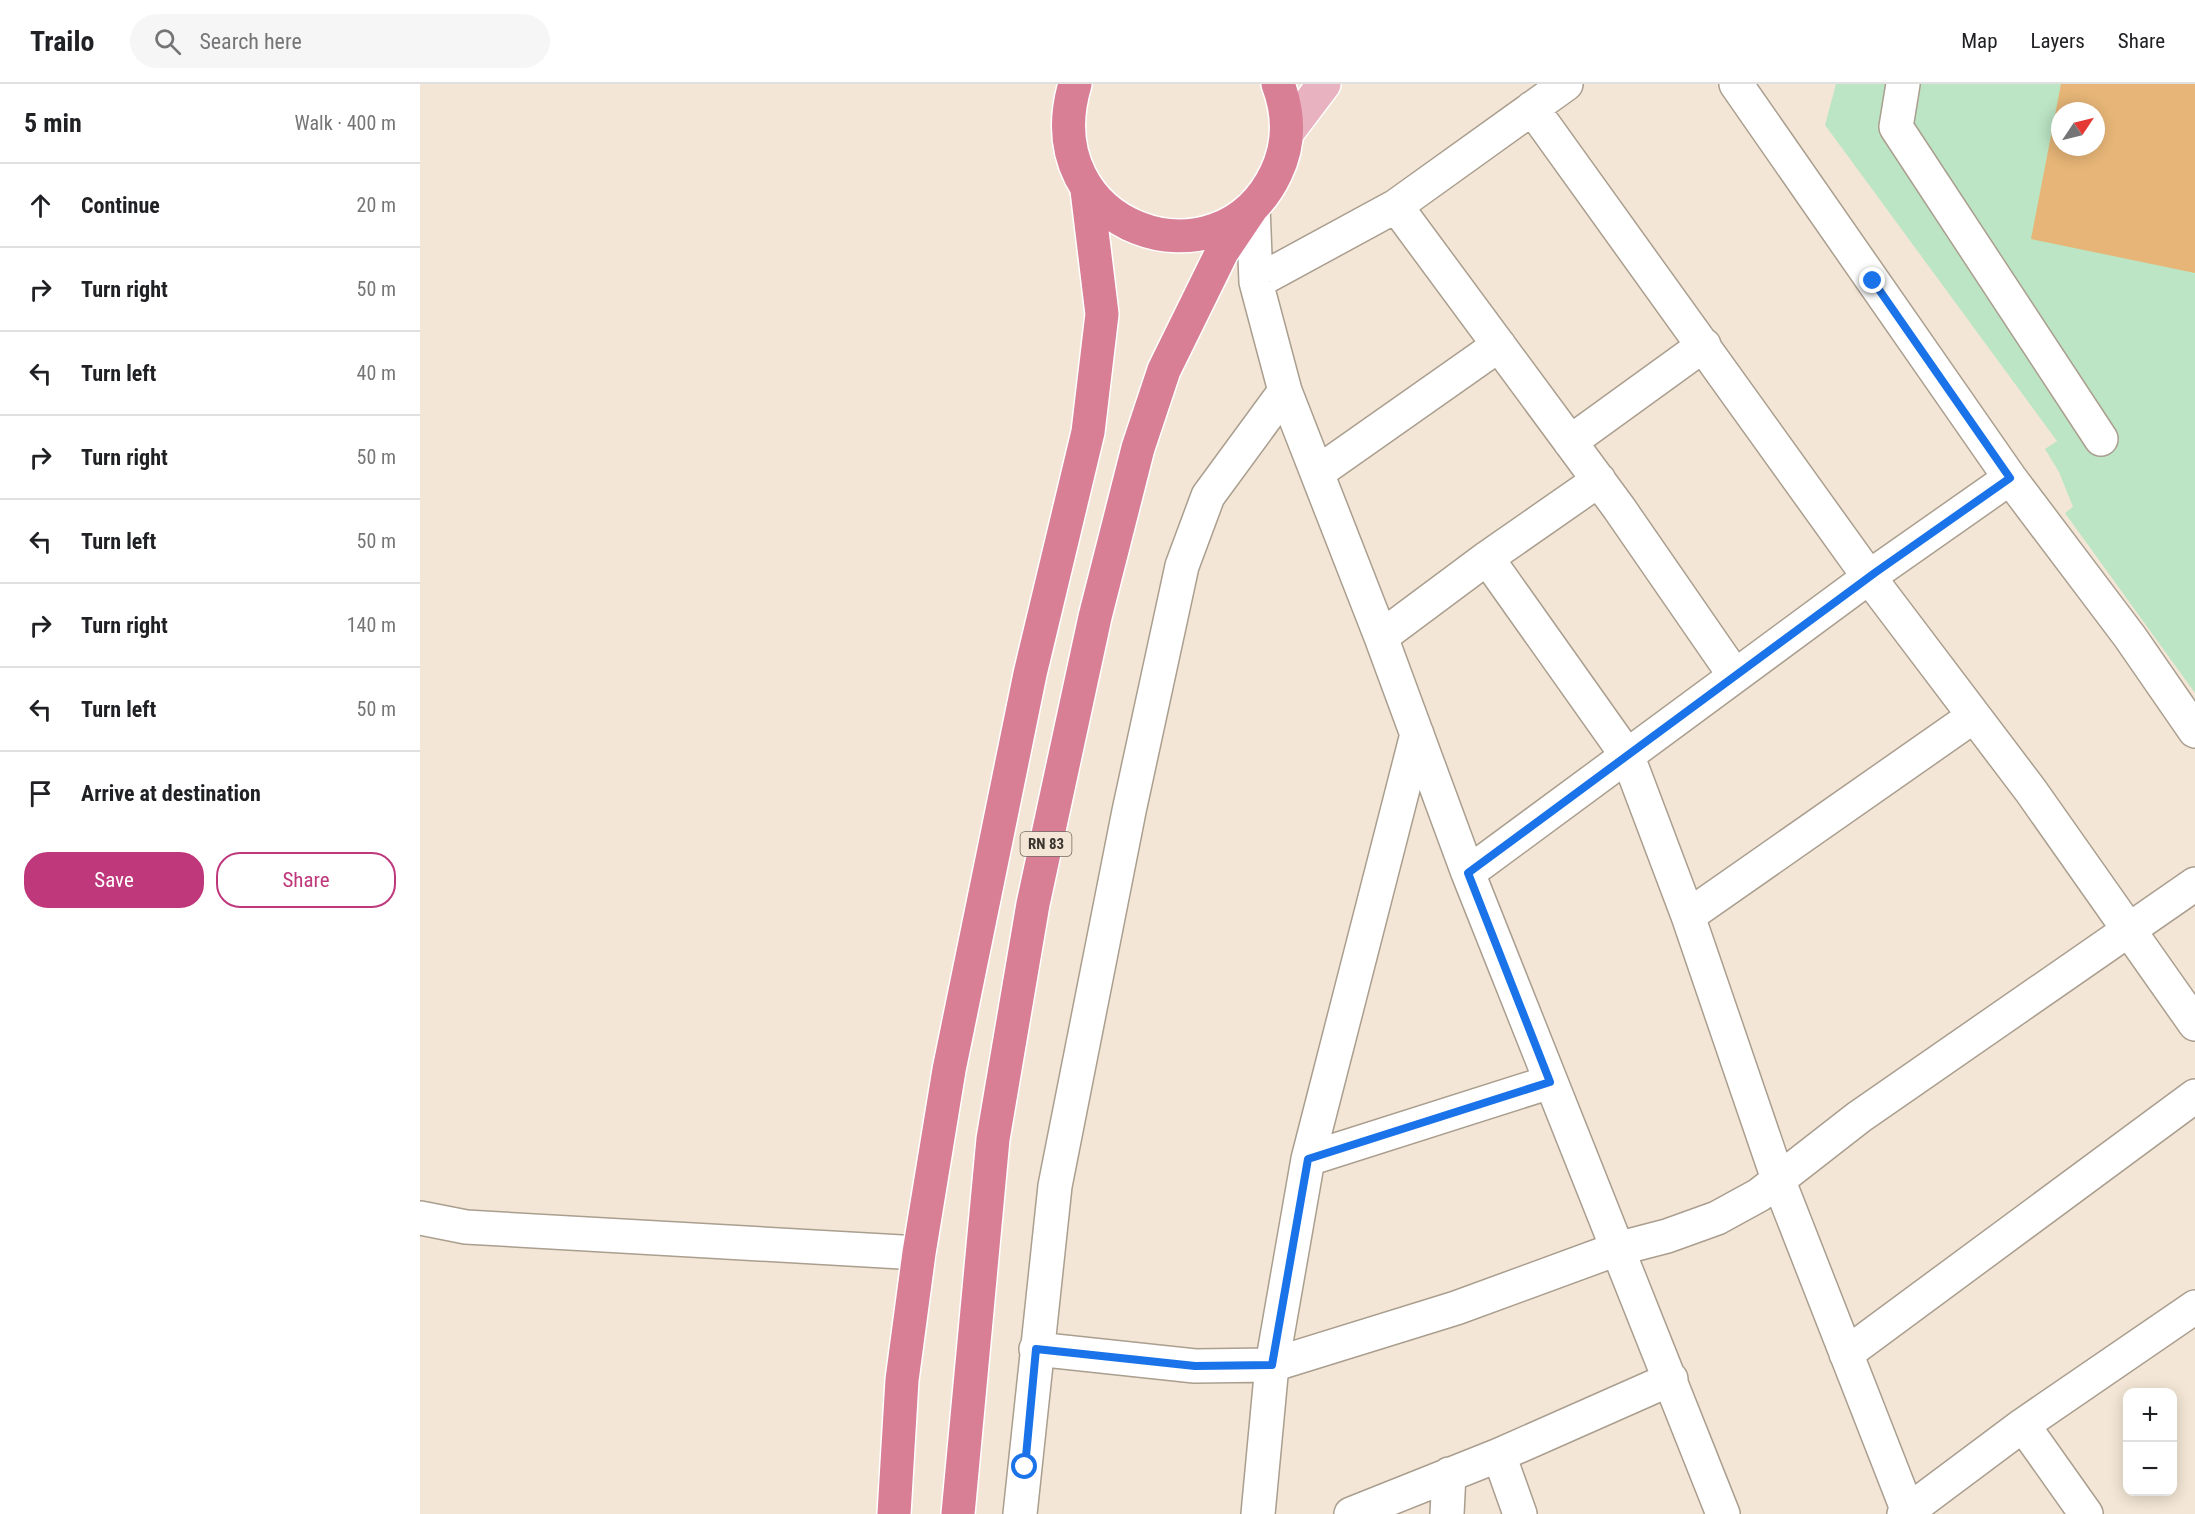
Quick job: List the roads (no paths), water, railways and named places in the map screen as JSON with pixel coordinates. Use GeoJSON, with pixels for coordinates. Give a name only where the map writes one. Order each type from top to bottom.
{"type":"FeatureCollection","features":[{"type":"Feature","properties":{"kind":"highway"},"geometry":{"type":"LineString","coordinates":[[1075,84],[1067,111],[1067,139],[1074,165],[1087,190],[1114,216],[1148,232],[1185,236],[1222,227],[1253,206],[1270,185],[1282,160],[1287,133],[1285,101],[1278,84]]}},
{"type":"Feature","properties":{"kind":"highway","name":"RN 83"},"geometry":{"type":"LineString","coordinates":[[894,1514],[902,1380],[919,1252],[949,1070],[1030,674],[1088,432],[1102,314],[1087,190]]}},
{"type":"Feature","properties":{"kind":"highway","name":"RN 83"},"geometry":{"type":"LineString","coordinates":[[958,1514],[993,1139],[1033,904],[1095,616],[1138,448],[1164,370],[1222,252],[1253,206]]}},
{"type":"Feature","properties":{"kind":"main road"},"geometry":{"type":"LineString","coordinates":[[1287,133],[1324,84]]}},
{"type":"Feature","properties":{"kind":"street"},"geometry":{"type":"LineString","coordinates":[[1256,282],[1396,206],[1566,84]]}},
{"type":"Feature","properties":{"kind":"street"},"geometry":{"type":"LineString","coordinates":[[1736,84],[2010,478],[2130,637],[2195,731]]}},
{"type":"Feature","properties":{"kind":"street"},"geometry":{"type":"LineString","coordinates":[[1903,84],[1896,127],[2101,439]]}},
{"type":"Feature","properties":{"kind":"street"},"geometry":{"type":"LineString","coordinates":[[1532,108],[1869,577],[1974,716],[2195,1024]]}},
{"type":"Feature","properties":{"kind":"street"},"geometry":{"type":"LineString","coordinates":[[1253,206],[1256,282],[1285,391],[1418,734],[1468,873],[1723,1514]]}},
{"type":"Feature","properties":{"kind":"street"},"geometry":{"type":"LineString","coordinates":[[1396,206],[1599,480],[1735,676]]}},
{"type":"Feature","properties":{"kind":"street"},"geometry":{"type":"LineString","coordinates":[[1317,473],[1499,345]]}},
{"type":"Feature","properties":{"kind":"street"},"geometry":{"type":"LineString","coordinates":[[1570,442],[1704,345]]}},
{"type":"Feature","properties":{"kind":"street"},"geometry":{"type":"LineString","coordinates":[[1020,1514],[1055,1186],[1182,566],[1209,496],[1285,391]]}},
{"type":"Feature","properties":{"kind":"street"},"geometry":{"type":"LineString","coordinates":[[1468,873],[1869,577],[2010,478]]}},
{"type":"Feature","properties":{"kind":"street"},"geometry":{"type":"LineString","coordinates":[[1381,637],[1487,558],[1599,480]]}},
{"type":"Feature","properties":{"kind":"street"},"geometry":{"type":"LineString","coordinates":[[1487,558],[1628,756],[1688,916],[1778,1179],[1907,1513],[2023,1425],[2195,1307]]}},
{"type":"Feature","properties":{"kind":"street"},"geometry":{"type":"LineString","coordinates":[[1688,916],[1974,716]]}},
{"type":"Feature","properties":{"kind":"street"},"geometry":{"type":"LineString","coordinates":[[1258,1514],[1272,1365],[1308,1159],[1418,734]]}},
{"type":"Feature","properties":{"kind":"street"},"geometry":{"type":"LineString","coordinates":[[1036,1349],[1195,1366],[1272,1365],[1456,1308],[1617,1250],[1667,1236],[1717,1218],[1759,1195],[1859,1117],[2195,884]]}},
{"type":"Feature","properties":{"kind":"street"},"geometry":{"type":"LineString","coordinates":[[1308,1159],[1550,1082]]}},
{"type":"Feature","properties":{"kind":"street"},"geometry":{"type":"LineString","coordinates":[[1846,1354],[2195,1096]]}},
{"type":"Feature","properties":{"kind":"street"},"geometry":{"type":"LineString","coordinates":[[420,1218],[466,1227],[919,1252]]}},
{"type":"Feature","properties":{"kind":"street"},"geometry":{"type":"LineString","coordinates":[[1350,1514],[1499,1455],[1671,1379]]}},
{"type":"Feature","properties":{"kind":"street"},"geometry":{"type":"LineString","coordinates":[[2023,1425],[2086,1514]]}},
{"type":"Feature","properties":{"kind":"street"},"geometry":{"type":"LineString","coordinates":[[1499,1455],[1520,1514]]}},
{"type":"Feature","properties":{"kind":"street"},"geometry":{"type":"LineString","coordinates":[[1448,1514],[1449,1474]]}}]}
